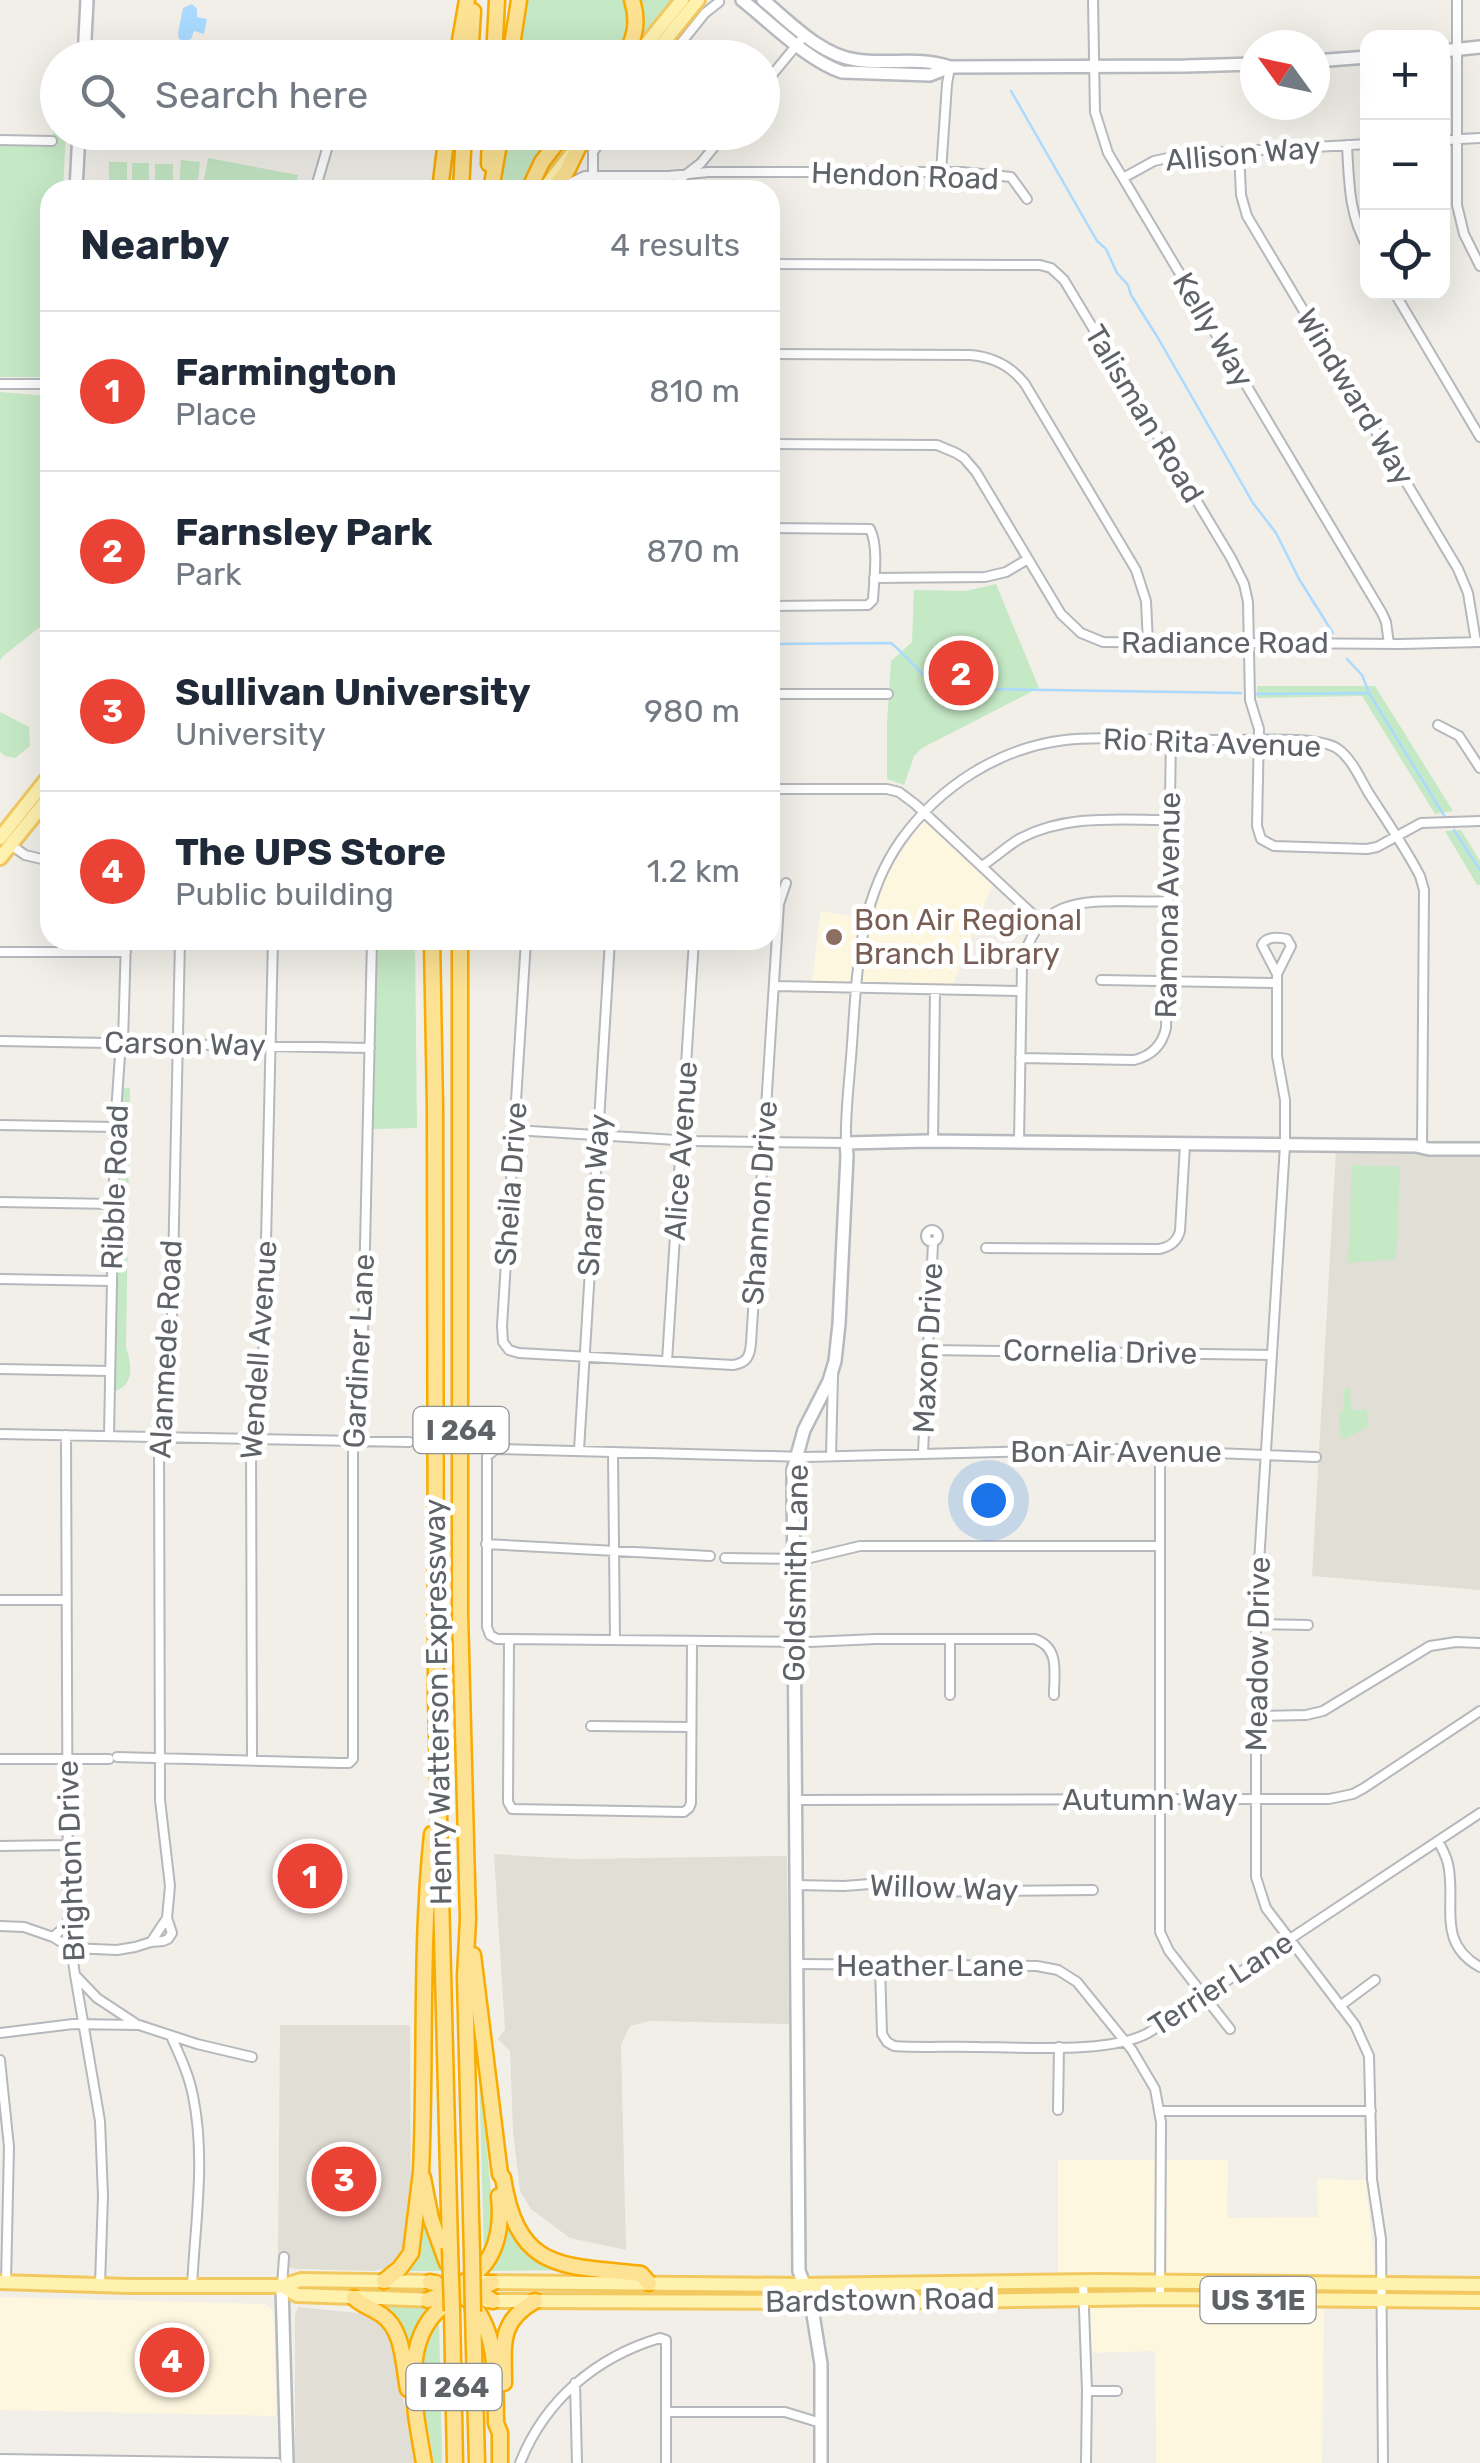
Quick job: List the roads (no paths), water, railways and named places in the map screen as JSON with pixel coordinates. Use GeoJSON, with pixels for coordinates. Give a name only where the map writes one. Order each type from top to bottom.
{"type":"FeatureCollection","features":[{"type":"Feature","properties":{"kind":"highway"},"geometry":{"type":"LineString","coordinates":[[461,40],[470,0]]}},
{"type":"Feature","properties":{"kind":"highway"},"geometry":{"type":"LineString","coordinates":[[470,0],[470,40]]}},
{"type":"Feature","properties":{"kind":"highway"},"geometry":{"type":"LineString","coordinates":[[495,40],[497,0]]}},
{"type":"Feature","properties":{"kind":"highway"},"geometry":{"type":"LineString","coordinates":[[513,40],[519,0]]}},
{"type":"Feature","properties":{"kind":"highway"},"geometry":{"type":"LineString","coordinates":[[632,0],[636,15],[632,40]]}},
{"type":"Feature","properties":{"kind":"highway"},"geometry":{"type":"LineString","coordinates":[[441,180],[445,150]]}},
{"type":"Feature","properties":{"kind":"highway"},"geometry":{"type":"LineString","coordinates":[[461,180],[463,150]]}},
{"type":"Feature","properties":{"kind":"highway"},"geometry":{"type":"LineString","coordinates":[[489,180],[490,150]]}},
{"type":"Feature","properties":{"kind":"highway"},"geometry":{"type":"LineString","coordinates":[[491,180],[497,150]]}},
{"type":"Feature","properties":{"kind":"highway"},"geometry":{"type":"LineString","coordinates":[[536,180],[551,150]]}},
{"type":"Feature","properties":{"kind":"highway"},"geometry":{"type":"LineString","coordinates":[[560,180],[573,150]]}},
{"type":"Feature","properties":{"kind":"highway","name":"Henry Watterson Expressway"},"geometry":{"type":"LineString","coordinates":[[430,950],[435,1107],[437,1779],[450,2248],[462,2297],[477,2463]]}},
{"type":"Feature","properties":{"kind":"highway","name":"Henry Watterson Expressway"},"geometry":{"type":"LineString","coordinates":[[455,2463],[462,2297],[472,2256],[460,1613],[460,950]]}},
{"type":"Feature","properties":{"kind":"highway"},"geometry":{"type":"LineString","coordinates":[[384,2281],[412,2253],[422,2172],[426,1896],[437,1779]]}},
{"type":"Feature","properties":{"kind":"highway"},"geometry":{"type":"LineString","coordinates":[[462,2297],[492,2255],[500,2222],[500,2174],[468,1919]]}},
{"type":"Feature","properties":{"kind":"highway"},"geometry":{"type":"LineString","coordinates":[[422,2172],[438,2241],[462,2297],[482,2323],[494,2354],[500,2463]]}},
{"type":"Feature","properties":{"kind":"highway"},"geometry":{"type":"LineString","coordinates":[[500,2174],[513,2221],[539,2253],[567,2266],[641,2274],[649,2283]]}},
{"type":"Feature","properties":{"kind":"highway"},"geometry":{"type":"LineString","coordinates":[[430,2282],[462,2297]]}},
{"type":"Feature","properties":{"kind":"highway"},"geometry":{"type":"LineString","coordinates":[[424,2463],[414,2379],[415,2348],[434,2314],[492,2283]]}},
{"type":"Feature","properties":{"kind":"highway"},"geometry":{"type":"LineString","coordinates":[[428,2300],[462,2297],[493,2301]]}},
{"type":"Feature","properties":{"kind":"highway"},"geometry":{"type":"LineString","coordinates":[[354,2298],[382,2314],[396,2331],[414,2428],[419,2434]]}},
{"type":"Feature","properties":{"kind":"highway"},"geometry":{"type":"LineString","coordinates":[[500,2433],[504,2423],[507,2328],[520,2310],[534,2301]]}},
{"type":"Feature","properties":{"kind":"main road"},"geometry":{"type":"LineString","coordinates":[[650,40],[682,0]]}},
{"type":"Feature","properties":{"kind":"main road"},"geometry":{"type":"LineString","coordinates":[[666,40],[698,0]]}},
{"type":"Feature","properties":{"kind":"main road"},"geometry":{"type":"LineString","coordinates":[[541,180],[567,150]]}},
{"type":"Feature","properties":{"kind":"main road"},"geometry":{"type":"LineString","coordinates":[[0,858],[5,842],[40,790]]}},
{"type":"Feature","properties":{"kind":"main road"},"geometry":{"type":"LineString","coordinates":[[5,842],[40,806]]}},
{"type":"Feature","properties":{"kind":"main road"},"geometry":{"type":"LineString","coordinates":[[3,2282],[192,2286],[282,2286],[301,2280],[430,2282]]}},
{"type":"Feature","properties":{"kind":"main road","name":"Bardstown Road"},"geometry":{"type":"LineString","coordinates":[[492,2283],[1480,2285]]}},
{"type":"Feature","properties":{"kind":"main road"},"geometry":{"type":"LineString","coordinates":[[972,2300],[976,2283]]}},
{"type":"Feature","properties":{"kind":"main road"},"geometry":{"type":"LineString","coordinates":[[282,2286],[297,2294],[428,2300]]}},
{"type":"Feature","properties":{"kind":"main road","name":"Bardstown Road"},"geometry":{"type":"LineString","coordinates":[[493,2301],[1480,2301]]}},
{"type":"Feature","properties":{"kind":"street"},"geometry":{"type":"LineString","coordinates":[[85,40],[87,0]]}},
{"type":"Feature","properties":{"kind":"street"},"geometry":{"type":"LineString","coordinates":[[742,0],[802,40],[850,59],[932,60],[950,66],[1240,64]]}},
{"type":"Feature","properties":{"kind":"street"},"geometry":{"type":"LineString","coordinates":[[763,0],[802,40]]}},
{"type":"Feature","properties":{"kind":"street","name":"Kelly Way"},"geometry":{"type":"LineString","coordinates":[[1093,0],[1095,112],[1108,152],[1382,613],[1389,644]]}},
{"type":"Feature","properties":{"kind":"street"},"geometry":{"type":"LineString","coordinates":[[1457,0],[1457,205],[1480,266]]}},
{"type":"Feature","properties":{"kind":"street"},"geometry":{"type":"LineString","coordinates":[[683,40],[719,2]]}},
{"type":"Feature","properties":{"kind":"street"},"geometry":{"type":"LineString","coordinates":[[780,66],[802,40]]}},
{"type":"Feature","properties":{"kind":"street"},"geometry":{"type":"LineString","coordinates":[[1450,49],[1480,47]]}},
{"type":"Feature","properties":{"kind":"street"},"geometry":{"type":"LineString","coordinates":[[1330,60],[1360,58]]}},
{"type":"Feature","properties":{"kind":"street"},"geometry":{"type":"LineString","coordinates":[[941,172],[950,66]]}},
{"type":"Feature","properties":{"kind":"street"},"geometry":{"type":"LineString","coordinates":[[1450,139],[1480,138]]}},
{"type":"Feature","properties":{"kind":"street"},"geometry":{"type":"LineString","coordinates":[[0,140],[40,141]]}},
{"type":"Feature","properties":{"kind":"street","name":"Allison Way"},"geometry":{"type":"LineString","coordinates":[[1123,178],[1169,156],[1360,145]]}},
{"type":"Feature","properties":{"kind":"street"},"geometry":{"type":"LineString","coordinates":[[1347,146],[1351,202],[1360,231]]}},
{"type":"Feature","properties":{"kind":"street"},"geometry":{"type":"LineString","coordinates":[[77,180],[79,150]]}},
{"type":"Feature","properties":{"kind":"street"},"geometry":{"type":"LineString","coordinates":[[318,180],[327,150]]}},
{"type":"Feature","properties":{"kind":"street"},"geometry":{"type":"LineString","coordinates":[[575,180],[593,176],[594,150]]}},
{"type":"Feature","properties":{"kind":"street"},"geometry":{"type":"LineString","coordinates":[[679,180],[710,150]]}},
{"type":"Feature","properties":{"kind":"street","name":"Windward Way"},"geometry":{"type":"LineString","coordinates":[[1239,151],[1242,204],[1247,216],[1458,570],[1468,593],[1478,642]]}},
{"type":"Feature","properties":{"kind":"street","name":"Hendon Road"},"geometry":{"type":"LineString","coordinates":[[593,176],[941,172],[1012,177],[1027,199]]}},
{"type":"Feature","properties":{"kind":"street"},"geometry":{"type":"LineString","coordinates":[[1469,245],[1480,239]]}},
{"type":"Feature","properties":{"kind":"street","name":"Talisman Road"},"geometry":{"type":"LineString","coordinates":[[780,264],[1040,265],[1056,271],[1238,570],[1248,602],[1250,700],[1259,729],[1261,839],[1274,846],[1367,850],[1396,836]]}},
{"type":"Feature","properties":{"kind":"street"},"geometry":{"type":"LineString","coordinates":[[1399,300],[1480,437]]}},
{"type":"Feature","properties":{"kind":"street"},"geometry":{"type":"LineString","coordinates":[[780,354],[976,355],[1009,368],[1025,384],[1136,570],[1146,600],[1148,643]]}},
{"type":"Feature","properties":{"kind":"street"},"geometry":{"type":"LineString","coordinates":[[0,384],[40,384]]}},
{"type":"Feature","properties":{"kind":"street","name":"Radiance Road"},"geometry":{"type":"LineString","coordinates":[[780,444],[930,445],[950,450],[971,465],[1061,614],[1075,629],[1103,642],[1478,642]]}},
{"type":"Feature","properties":{"kind":"street"},"geometry":{"type":"LineString","coordinates":[[780,528],[870,529],[874,536],[873,600],[868,605],[780,606]]}},
{"type":"Feature","properties":{"kind":"street"},"geometry":{"type":"LineString","coordinates":[[874,578],[986,578],[1028,559]]}},
{"type":"Feature","properties":{"kind":"street"},"geometry":{"type":"LineString","coordinates":[[780,694],[888,694]]}},
{"type":"Feature","properties":{"kind":"street"},"geometry":{"type":"LineString","coordinates":[[1438,726],[1476,749],[1480,768]]}},
{"type":"Feature","properties":{"kind":"street","name":"Rio Rita Avenue"},"geometry":{"type":"LineString","coordinates":[[846,1143],[860,940],[874,890],[892,853],[924,812],[978,769],[1034,746],[1080,738],[1316,742],[1328,744],[1345,755],[1417,870],[1424,890],[1422,1147]]}},
{"type":"Feature","properties":{"kind":"street","name":"Ramona Avenue"},"geometry":{"type":"LineString","coordinates":[[1020,1058],[1128,1060],[1145,1057],[1164,1036],[1171,740]]}},
{"type":"Feature","properties":{"kind":"street"},"geometry":{"type":"LineString","coordinates":[[780,789],[891,790],[905,796],[1042,923]]}},
{"type":"Feature","properties":{"kind":"street"},"geometry":{"type":"LineString","coordinates":[[982,866],[1018,840],[1055,824],[1095,819],[1170,820]]}},
{"type":"Feature","properties":{"kind":"street"},"geometry":{"type":"LineString","coordinates":[[1396,836],[1421,823],[1480,821]]}},
{"type":"Feature","properties":{"kind":"street"},"geometry":{"type":"LineString","coordinates":[[5,842],[25,855],[40,859]]}},
{"type":"Feature","properties":{"kind":"street","name":"Shannon Drive"},"geometry":{"type":"LineString","coordinates":[[780,901],[786,883]]}},
{"type":"Feature","properties":{"kind":"street"},"geometry":{"type":"LineString","coordinates":[[1019,1142],[1022,965],[1026,949],[1042,923],[1065,907],[1087,901],[1168,901]]}},
{"type":"Feature","properties":{"kind":"street","name":"Meadow Drive"},"geometry":{"type":"LineString","coordinates":[[1277,978],[1262,946],[1270,938],[1290,942],[1277,978],[1277,1056],[1285,1100],[1285,1145],[1256,1624],[1257,1884],[1266,1908],[1360,2032],[1369,2056],[1372,2179],[1380,2226],[1383,2463]]}},
{"type":"Feature","properties":{"kind":"street","name":"Alanmede Road"},"geometry":{"type":"LineString","coordinates":[[71,1948],[122,1950],[163,1942],[172,1928],[167,1918],[170,1886],[162,1830],[160,1758],[159,1436],[170,1364],[180,950]]}},
{"type":"Feature","properties":{"kind":"street","name":"Wendell Avenue"},"geometry":{"type":"LineString","coordinates":[[252,1760],[251,1439],[263,1370],[273,950]]}},
{"type":"Feature","properties":{"kind":"street","name":"Gardiner Lane"},"geometry":{"type":"LineString","coordinates":[[252,1760],[351,1762],[354,1754],[353,1441],[362,1376],[372,950]]}},
{"type":"Feature","properties":{"kind":"street","name":"Sheila Drive"},"geometry":{"type":"LineString","coordinates":[[525,950],[503,1342],[513,1352],[584,1356]]}},
{"type":"Feature","properties":{"kind":"street","name":"Sharon Way"},"geometry":{"type":"LineString","coordinates":[[579,1450],[609,950]]}},
{"type":"Feature","properties":{"kind":"street","name":"Alice Avenue"},"geometry":{"type":"LineString","coordinates":[[667,1361],[693,950]]}},
{"type":"Feature","properties":{"kind":"street","name":"Shannon Drive"},"geometry":{"type":"LineString","coordinates":[[584,1356],[733,1366],[741,1364],[750,1353],[777,950]]}},
{"type":"Feature","properties":{"kind":"street"},"geometry":{"type":"LineString","coordinates":[[0,952],[126,952]]}},
{"type":"Feature","properties":{"kind":"street","name":"Ribble Road"},"geometry":{"type":"LineString","coordinates":[[109,1435],[115,1127],[126,952]]}},
{"type":"Feature","properties":{"kind":"street"},"geometry":{"type":"LineString","coordinates":[[1101,980],[1277,978]]}},
{"type":"Feature","properties":{"kind":"street"},"geometry":{"type":"LineString","coordinates":[[775,986],[1021,991]]}},
{"type":"Feature","properties":{"kind":"street"},"geometry":{"type":"LineString","coordinates":[[933,1142],[935,990]]}},
{"type":"Feature","properties":{"kind":"street","name":"Carson Way"},"geometry":{"type":"LineString","coordinates":[[0,1041],[370,1048]]}},
{"type":"Feature","properties":{"kind":"street"},"geometry":{"type":"LineString","coordinates":[[0,1125],[115,1127]]}},
{"type":"Feature","properties":{"kind":"street"},"geometry":{"type":"LineString","coordinates":[[514,1130],[764,1142],[1480,1149]]}},
{"type":"Feature","properties":{"kind":"street","name":"Goldsmith Lane"},"geometry":{"type":"LineString","coordinates":[[821,2463],[821,2364],[812,2302],[799,2270],[794,1470],[804,1430],[834,1370],[846,1143]]}},
{"type":"Feature","properties":{"kind":"street"},"geometry":{"type":"LineString","coordinates":[[986,1248],[1168,1247],[1180,1232],[1185,1145]]}},
{"type":"Feature","properties":{"kind":"street"},"geometry":{"type":"LineString","coordinates":[[0,1202],[114,1204]]}},
{"type":"Feature","properties":{"kind":"street","name":"Maxon Drive"},"geometry":{"type":"LineString","coordinates":[[923,1453],[933,1243]]}},
{"type":"Feature","properties":{"kind":"street"},"geometry":{"type":"LineString","coordinates":[[0,1279],[112,1282]]}},
{"type":"Feature","properties":{"kind":"street","name":"Cornelia Drive"},"geometry":{"type":"LineString","coordinates":[[928,1350],[1272,1356]]}},
{"type":"Feature","properties":{"kind":"street"},"geometry":{"type":"LineString","coordinates":[[0,1369],[109,1371]]}},
{"type":"Feature","properties":{"kind":"street"},"geometry":{"type":"LineString","coordinates":[[832,1456],[834,1370]]}},
{"type":"Feature","properties":{"kind":"street"},"geometry":{"type":"LineString","coordinates":[[0,1434],[409,1442]]}},
{"type":"Feature","properties":{"kind":"street","name":"Brighton Drive"},"geometry":{"type":"LineString","coordinates":[[66,1435],[68,1924],[100,2121],[100,2284]]}},
{"type":"Feature","properties":{"kind":"street","name":"Bon Air Avenue"},"geometry":{"type":"LineString","coordinates":[[486,1544],[486,1461],[496,1449],[796,1457],[1160,1450],[1316,1457]]}},
{"type":"Feature","properties":{"kind":"street"},"geometry":{"type":"LineString","coordinates":[[1160,1450],[1160,1932],[1166,1947],[1230,2029]]}},
{"type":"Feature","properties":{"kind":"street"},"geometry":{"type":"LineString","coordinates":[[613,1452],[615,1640]]}},
{"type":"Feature","properties":{"kind":"street"},"geometry":{"type":"LineString","coordinates":[[710,1556],[486,1544],[486,1627],[490,1635],[509,1640],[1035,1639],[1044,1642],[1054,1656],[1054,1695]]}},
{"type":"Feature","properties":{"kind":"street"},"geometry":{"type":"LineString","coordinates":[[726,1558],[812,1558],[860,1546],[1159,1546]]}},
{"type":"Feature","properties":{"kind":"street"},"geometry":{"type":"LineString","coordinates":[[0,1600],[66,1600]]}},
{"type":"Feature","properties":{"kind":"street"},"geometry":{"type":"LineString","coordinates":[[1256,1624],[1308,1625]]}},
{"type":"Feature","properties":{"kind":"street"},"geometry":{"type":"LineString","coordinates":[[509,1640],[508,1802],[512,1809],[687,1810],[691,1803],[692,1641]]}},
{"type":"Feature","properties":{"kind":"street"},"geometry":{"type":"LineString","coordinates":[[950,1640],[950,1695]]}},
{"type":"Feature","properties":{"kind":"street"},"geometry":{"type":"LineString","coordinates":[[1256,1716],[1324,1711],[1422,1650],[1456,1642],[1480,1643]]}},
{"type":"Feature","properties":{"kind":"street","name":"Autumn Way"},"geometry":{"type":"LineString","coordinates":[[795,1800],[1329,1800],[1353,1794],[1374,1782],[1480,1711]]}},
{"type":"Feature","properties":{"kind":"street"},"geometry":{"type":"LineString","coordinates":[[591,1726],[691,1727]]}},
{"type":"Feature","properties":{"kind":"street"},"geometry":{"type":"LineString","coordinates":[[0,1759],[252,1760]]}},
{"type":"Feature","properties":{"kind":"street","name":"Terrier Lane"},"geometry":{"type":"LineString","coordinates":[[880,1966],[882,2034],[890,2044],[1059,2047],[1125,2042],[1148,2033],[1480,1813]]}},
{"type":"Feature","properties":{"kind":"street"},"geometry":{"type":"LineString","coordinates":[[1438,1841],[1448,1864],[1451,1933],[1460,1952],[1480,1967]]}},
{"type":"Feature","properties":{"kind":"street"},"geometry":{"type":"LineString","coordinates":[[0,1846],[68,1845]]}},
{"type":"Feature","properties":{"kind":"street","name":"Willow Way"},"geometry":{"type":"LineString","coordinates":[[796,1885],[870,1884],[911,1892],[1094,1890]]}},
{"type":"Feature","properties":{"kind":"street"},"geometry":{"type":"LineString","coordinates":[[52,1937],[68,1924]]}},
{"type":"Feature","properties":{"kind":"street"},"geometry":{"type":"LineString","coordinates":[[0,1926],[24,1928],[71,1948]]}},
{"type":"Feature","properties":{"kind":"street","name":"Heather Lane"},"geometry":{"type":"LineString","coordinates":[[796,1964],[1037,1966],[1058,1970],[1078,1982],[1151,2080],[1160,2111],[1160,2298]]}},
{"type":"Feature","properties":{"kind":"street"},"geometry":{"type":"LineString","coordinates":[[75,1975],[97,1998],[139,2025],[252,2057]]}},
{"type":"Feature","properties":{"kind":"street"},"geometry":{"type":"LineString","coordinates":[[1340,2006],[1374,1980]]}},
{"type":"Feature","properties":{"kind":"street"},"geometry":{"type":"LineString","coordinates":[[0,2034],[83,2024],[139,2025]]}},
{"type":"Feature","properties":{"kind":"street"},"geometry":{"type":"LineString","coordinates":[[172,2036],[188,2076],[198,2125],[200,2165],[192,2286]]}},
{"type":"Feature","properties":{"kind":"street"},"geometry":{"type":"LineString","coordinates":[[1058,2110],[1059,2047]]}},
{"type":"Feature","properties":{"kind":"street"},"geometry":{"type":"LineString","coordinates":[[0,2060],[10,2158],[3,2282]]}},
{"type":"Feature","properties":{"kind":"street"},"geometry":{"type":"LineString","coordinates":[[1160,2111],[1371,2111]]}},
{"type":"Feature","properties":{"kind":"street"},"geometry":{"type":"LineString","coordinates":[[284,2257],[287,2463]]}},
{"type":"Feature","properties":{"kind":"street"},"geometry":{"type":"LineString","coordinates":[[1082,2282],[1086,2463]]}},
{"type":"Feature","properties":{"kind":"street"},"geometry":{"type":"LineString","coordinates":[[520,2463],[540,2424],[575,2383],[610,2358],[660,2338],[666,2340],[666,2463]]}},
{"type":"Feature","properties":{"kind":"street"},"geometry":{"type":"LineString","coordinates":[[575,2383],[577,2463]]}},
{"type":"Feature","properties":{"kind":"street"},"geometry":{"type":"LineString","coordinates":[[1087,2391],[1117,2391]]}},
{"type":"Feature","properties":{"kind":"street"},"geometry":{"type":"LineString","coordinates":[[666,2412],[785,2412],[821,2424]]}},
{"type":"Feature","properties":{"kind":"street"},"geometry":{"type":"LineString","coordinates":[[0,2459],[277,2463]]}},
{"type":"Feature","properties":{"kind":"water"},"geometry":{"type":"Polygon","coordinates":[[[192,4],[197,17],[207,19],[204,34],[194,31],[191,39],[179,39],[183,8],[192,4]]]}},
{"type":"Feature","properties":{"kind":"waterway"},"geometry":{"type":"LineString","coordinates":[[1011,91],[1333,633]]}},
{"type":"Feature","properties":{"kind":"waterway"},"geometry":{"type":"LineString","coordinates":[[780,644],[891,643],[926,678],[957,694],[970,695],[976,689],[1241,693]]}},
{"type":"Feature","properties":{"kind":"waterway"},"geometry":{"type":"LineString","coordinates":[[1347,659],[1362,675],[1368,690]]}},
{"type":"Feature","properties":{"kind":"waterway"},"geometry":{"type":"LineString","coordinates":[[1256,694],[1369,693],[1445,817]]}},
{"type":"Feature","properties":{"kind":"waterway"},"geometry":{"type":"LineString","coordinates":[[1454,830],[1480,870]]}},
{"type":"Feature","properties":{"kind":"place","name":"Farnsley Park"},"geometry":{"type":"Point","coordinates":[961,673]}},
{"type":"Feature","properties":{"kind":"place","name":"Bon Air Regional Branch Library"},"geometry":{"type":"Point","coordinates":[834,937]}},
{"type":"Feature","properties":{"kind":"place","name":"Farmington"},"geometry":{"type":"Point","coordinates":[310,1876]}},
{"type":"Feature","properties":{"kind":"place","name":"Sullivan University"},"geometry":{"type":"Point","coordinates":[344,2179]}},
{"type":"Feature","properties":{"kind":"place","name":"The UPS Store"},"geometry":{"type":"Point","coordinates":[172,2360]}}]}
